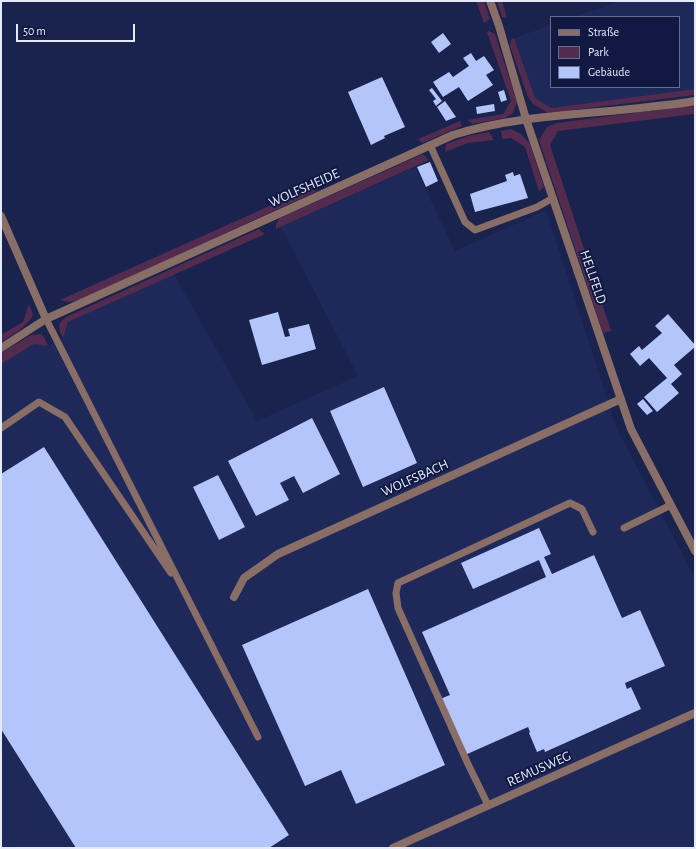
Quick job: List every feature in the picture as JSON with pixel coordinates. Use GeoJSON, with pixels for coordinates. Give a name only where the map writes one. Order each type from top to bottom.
{"type":"FeatureCollection","features":[{"type":"Feature","properties":{"kind":"street","name":"HELLFELD"},"geometry":{"type":"LineString","coordinates":[[490,1],[499,26],[526,119],[631,429],[695,551]]}},
{"type":"Feature","properties":{"kind":"street","name":"WOLFSHEIDE"},"geometry":{"type":"LineString","coordinates":[[1,348],[46,319],[452,135],[526,119],[695,101]]}},
{"type":"Feature","properties":{"kind":"street"},"geometry":{"type":"LineString","coordinates":[[1,216],[46,319]]}},
{"type":"Feature","properties":{"kind":"street","name":"WOLFSBACH"},"geometry":{"type":"LineString","coordinates":[[234,597],[244,578],[278,554],[621,399]]}},
{"type":"Feature","properties":{"kind":"street","name":"REMUSWEG"},"geometry":{"type":"LineString","coordinates":[[393,848],[695,713]]}},
{"type":"Feature","properties":{"kind":"lane"},"geometry":{"type":"LineString","coordinates":[[430,145],[464,222],[474,230],[536,207],[553,198]]}},
{"type":"Feature","properties":{"kind":"lane"},"geometry":{"type":"LineString","coordinates":[[46,319],[258,737]]}},
{"type":"Feature","properties":{"kind":"lane"},"geometry":{"type":"LineString","coordinates":[[1,428],[39,402],[65,417],[187,598]]}},
{"type":"Feature","properties":{"kind":"lane"},"geometry":{"type":"LineString","coordinates":[[488,806],[452,730],[398,608],[396,593],[398,583],[570,502],[582,509],[593,532]]}},
{"type":"Feature","properties":{"kind":"lane"},"geometry":{"type":"LineString","coordinates":[[624,528],[671,505]]}},
{"type":"Feature","properties":{"kind":"shaded area"},"geometry":{"type":"Polygon","coordinates":[[[614,1],[695,1],[695,89],[551,108],[535,98],[514,38],[550,25],[550,88],[680,88],[680,16],[577,16],[615,3],[614,1]]]}},
{"type":"Feature","properties":{"kind":"shaded area"},"geometry":{"type":"Polygon","coordinates":[[[415,167],[455,251],[546,210],[617,429],[695,578],[695,848],[1,848],[1,364],[34,344],[48,346],[63,338],[68,322],[174,274],[257,421],[358,376],[281,227],[415,167]]]}},
{"type":"Feature","properties":{"kind":"green space"},"geometry":{"type":"Polygon","coordinates":[[[476,1],[484,1],[490,19],[484,23],[476,1]]]}},
{"type":"Feature","properties":{"kind":"green space"},"geometry":{"type":"Polygon","coordinates":[[[497,1],[502,1],[507,18],[502,17],[497,1]]]}},
{"type":"Feature","properties":{"kind":"green space"},"geometry":{"type":"Polygon","coordinates":[[[489,31],[495,34],[517,102],[513,113],[505,118],[472,124],[468,120],[503,114],[511,101],[487,32],[489,31]]]}},
{"type":"Feature","properties":{"kind":"green space"},"geometry":{"type":"Polygon","coordinates":[[[514,38],[535,98],[551,108],[695,89],[695,95],[548,113],[533,104],[528,97],[510,46],[511,40],[514,38]]]}},
{"type":"Feature","properties":{"kind":"green space"},"geometry":{"type":"Polygon","coordinates":[[[695,105],[694,114],[558,131],[550,145],[611,331],[603,333],[539,140],[547,127],[557,123],[695,105]]]}},
{"type":"Feature","properties":{"kind":"green space"},"geometry":{"type":"Polygon","coordinates":[[[460,121],[462,126],[422,143],[418,139],[460,121]]]}},
{"type":"Feature","properties":{"kind":"green space"},"geometry":{"type":"Polygon","coordinates":[[[511,129],[521,134],[530,144],[544,187],[539,191],[525,147],[511,138],[502,139],[501,131],[511,129]]]}},
{"type":"Feature","properties":{"kind":"green space"},"geometry":{"type":"Polygon","coordinates":[[[489,132],[494,140],[468,143],[445,152],[446,144],[468,136],[489,132]]]}},
{"type":"Feature","properties":{"kind":"green space"},"geometry":{"type":"Polygon","coordinates":[[[423,154],[429,160],[276,229],[276,224],[280,218],[423,154]]]}},
{"type":"Feature","properties":{"kind":"green space"},"geometry":{"type":"Polygon","coordinates":[[[314,186],[317,191],[82,299],[70,302],[60,300],[314,186]]]}},
{"type":"Feature","properties":{"kind":"green space"},"geometry":{"type":"Polygon","coordinates":[[[259,229],[265,234],[68,322],[63,338],[59,326],[66,317],[259,229]]]}},
{"type":"Feature","properties":{"kind":"green space"},"geometry":{"type":"Polygon","coordinates":[[[29,304],[33,315],[30,320],[27,324],[1,342],[1,335],[23,322],[29,304]]]}},
{"type":"Feature","properties":{"kind":"green space"},"geometry":{"type":"Polygon","coordinates":[[[41,334],[48,346],[34,344],[1,364],[1,353],[31,335],[41,334]]]}},
{"type":"Feature","properties":{"kind":"building"},"geometry":{"type":"Polygon","coordinates":[[[443,33],[451,44],[439,53],[431,42],[443,33]]]}},
{"type":"Feature","properties":{"kind":"building"},"geometry":{"type":"Polygon","coordinates":[[[471,53],[476,61],[484,56],[494,70],[486,75],[493,85],[468,101],[459,87],[443,97],[433,82],[449,72],[453,77],[469,66],[463,58],[471,53]]]}},
{"type":"Feature","properties":{"kind":"building"},"geometry":{"type":"Polygon","coordinates":[[[382,77],[405,127],[384,136],[385,138],[371,145],[348,92],[382,77]]]}},
{"type":"Feature","properties":{"kind":"building"},"geometry":{"type":"Polygon","coordinates":[[[432,88],[442,101],[436,106],[433,101],[436,99],[429,90],[432,88]]]}},
{"type":"Feature","properties":{"kind":"building"},"geometry":{"type":"Polygon","coordinates":[[[504,90],[507,100],[501,102],[498,92],[504,90]]]}},
{"type":"Feature","properties":{"kind":"building"},"geometry":{"type":"Polygon","coordinates":[[[445,101],[456,117],[446,121],[437,107],[445,101]]]}},
{"type":"Feature","properties":{"kind":"building"},"geometry":{"type":"Polygon","coordinates":[[[494,104],[495,111],[477,114],[476,107],[494,104]]]}},
{"type":"Feature","properties":{"kind":"building"},"geometry":{"type":"Polygon","coordinates":[[[430,162],[438,181],[426,187],[417,167],[430,162]]]}},
{"type":"Feature","properties":{"kind":"building"},"geometry":{"type":"Polygon","coordinates":[[[513,172],[514,176],[520,174],[528,198],[475,212],[470,194],[507,181],[505,175],[513,172]]]}},
{"type":"Feature","properties":{"kind":"building"},"geometry":{"type":"Polygon","coordinates":[[[278,312],[285,337],[290,336],[288,329],[309,324],[316,349],[262,365],[249,320],[278,312]]]}},
{"type":"Feature","properties":{"kind":"building"},"geometry":{"type":"Polygon","coordinates":[[[668,314],[695,345],[695,347],[674,365],[682,374],[671,384],[679,393],[657,412],[644,397],[667,378],[649,358],[640,366],[630,354],[639,346],[642,350],[662,333],[655,326],[668,314]]]}},
{"type":"Feature","properties":{"kind":"building"},"geometry":{"type":"Polygon","coordinates":[[[384,387],[417,463],[363,487],[330,411],[384,387]]]}},
{"type":"Feature","properties":{"kind":"building"},"geometry":{"type":"Polygon","coordinates":[[[643,399],[653,411],[647,415],[637,404],[643,399]]]}},
{"type":"Feature","properties":{"kind":"building"},"geometry":{"type":"Polygon","coordinates":[[[312,418],[340,474],[303,493],[294,476],[280,483],[289,500],[256,516],[228,461],[312,418]]]}},
{"type":"Feature","properties":{"kind":"building"},"geometry":{"type":"Polygon","coordinates":[[[44,447],[289,835],[269,848],[76,848],[1,729],[1,474],[44,447]]]}},
{"type":"Feature","properties":{"kind":"building"},"geometry":{"type":"Polygon","coordinates":[[[218,475],[245,527],[219,540],[193,487],[218,475]]]}},
{"type":"Feature","properties":{"kind":"building"},"geometry":{"type":"Polygon","coordinates":[[[539,528],[551,554],[544,557],[552,574],[594,555],[622,618],[640,610],[665,666],[625,683],[627,689],[631,687],[641,709],[545,752],[544,749],[537,752],[528,727],[465,755],[440,699],[450,695],[422,632],[546,577],[539,560],[473,589],[461,563],[539,528]]]}},
{"type":"Feature","properties":{"kind":"building"},"geometry":{"type":"Polygon","coordinates":[[[368,589],[445,765],[356,804],[341,770],[305,786],[242,645],[368,589]]]}}]}
